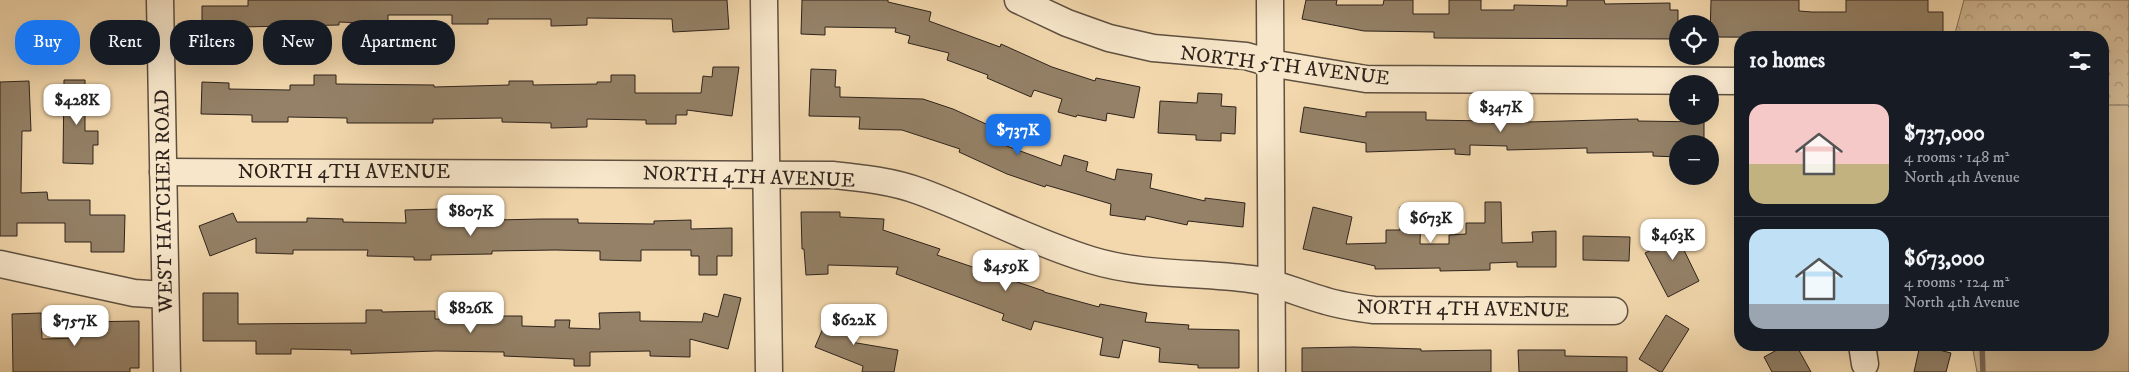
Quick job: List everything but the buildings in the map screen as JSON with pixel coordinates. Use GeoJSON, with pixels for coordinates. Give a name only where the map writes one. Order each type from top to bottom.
{"type":"FeatureCollection","features":[{"type":"Feature","properties":{"kind":"street","name":"WEST HATCHER ROAD"},"geometry":{"type":"LineString","coordinates":[[160,0],[166,372]]}},
{"type":"Feature","properties":{"kind":"street"},"geometry":{"type":"LineString","coordinates":[[764,0],[769,372]]}},
{"type":"Feature","properties":{"kind":"street","name":"NORTH 5TH AVENUE"},"geometry":{"type":"LineString","coordinates":[[1018,0],[1067,23],[1109,38],[1154,48],[1246,56],[1270,63],[1366,79],[1734,81]]}},
{"type":"Feature","properties":{"kind":"street"},"geometry":{"type":"LineString","coordinates":[[1270,0],[1272,372]]}},
{"type":"Feature","properties":{"kind":"street","name":"NORTH 4TH AVENUE"},"geometry":{"type":"LineString","coordinates":[[163,172],[766,173],[833,175],[879,180],[918,190],[1029,238],[1093,261],[1180,275],[1248,278],[1272,282],[1326,301],[1374,310],[1614,311]]}},
{"type":"Feature","properties":{"kind":"street"},"geometry":{"type":"LineString","coordinates":[[0,264],[134,293],[165,295]]}},
{"type":"Feature","properties":{"kind":"green space"},"geometry":{"type":"Polygon","coordinates":[[[1964,0],[2129,0],[2129,107],[2128,105],[2109,105],[2109,31],[1956,31],[1964,0]]]}},
{"type":"Feature","properties":{"kind":"green space"},"geometry":{"type":"Polygon","coordinates":[[[2129,0],[2129,372],[1977,372],[1973,351],[2109,351],[2109,31],[2107,31],[2129,0]]]}},
{"type":"Feature","properties":{"kind":"waterway"},"geometry":{"type":"LineString","coordinates":[[1982,351],[1983,372]]}}]}
